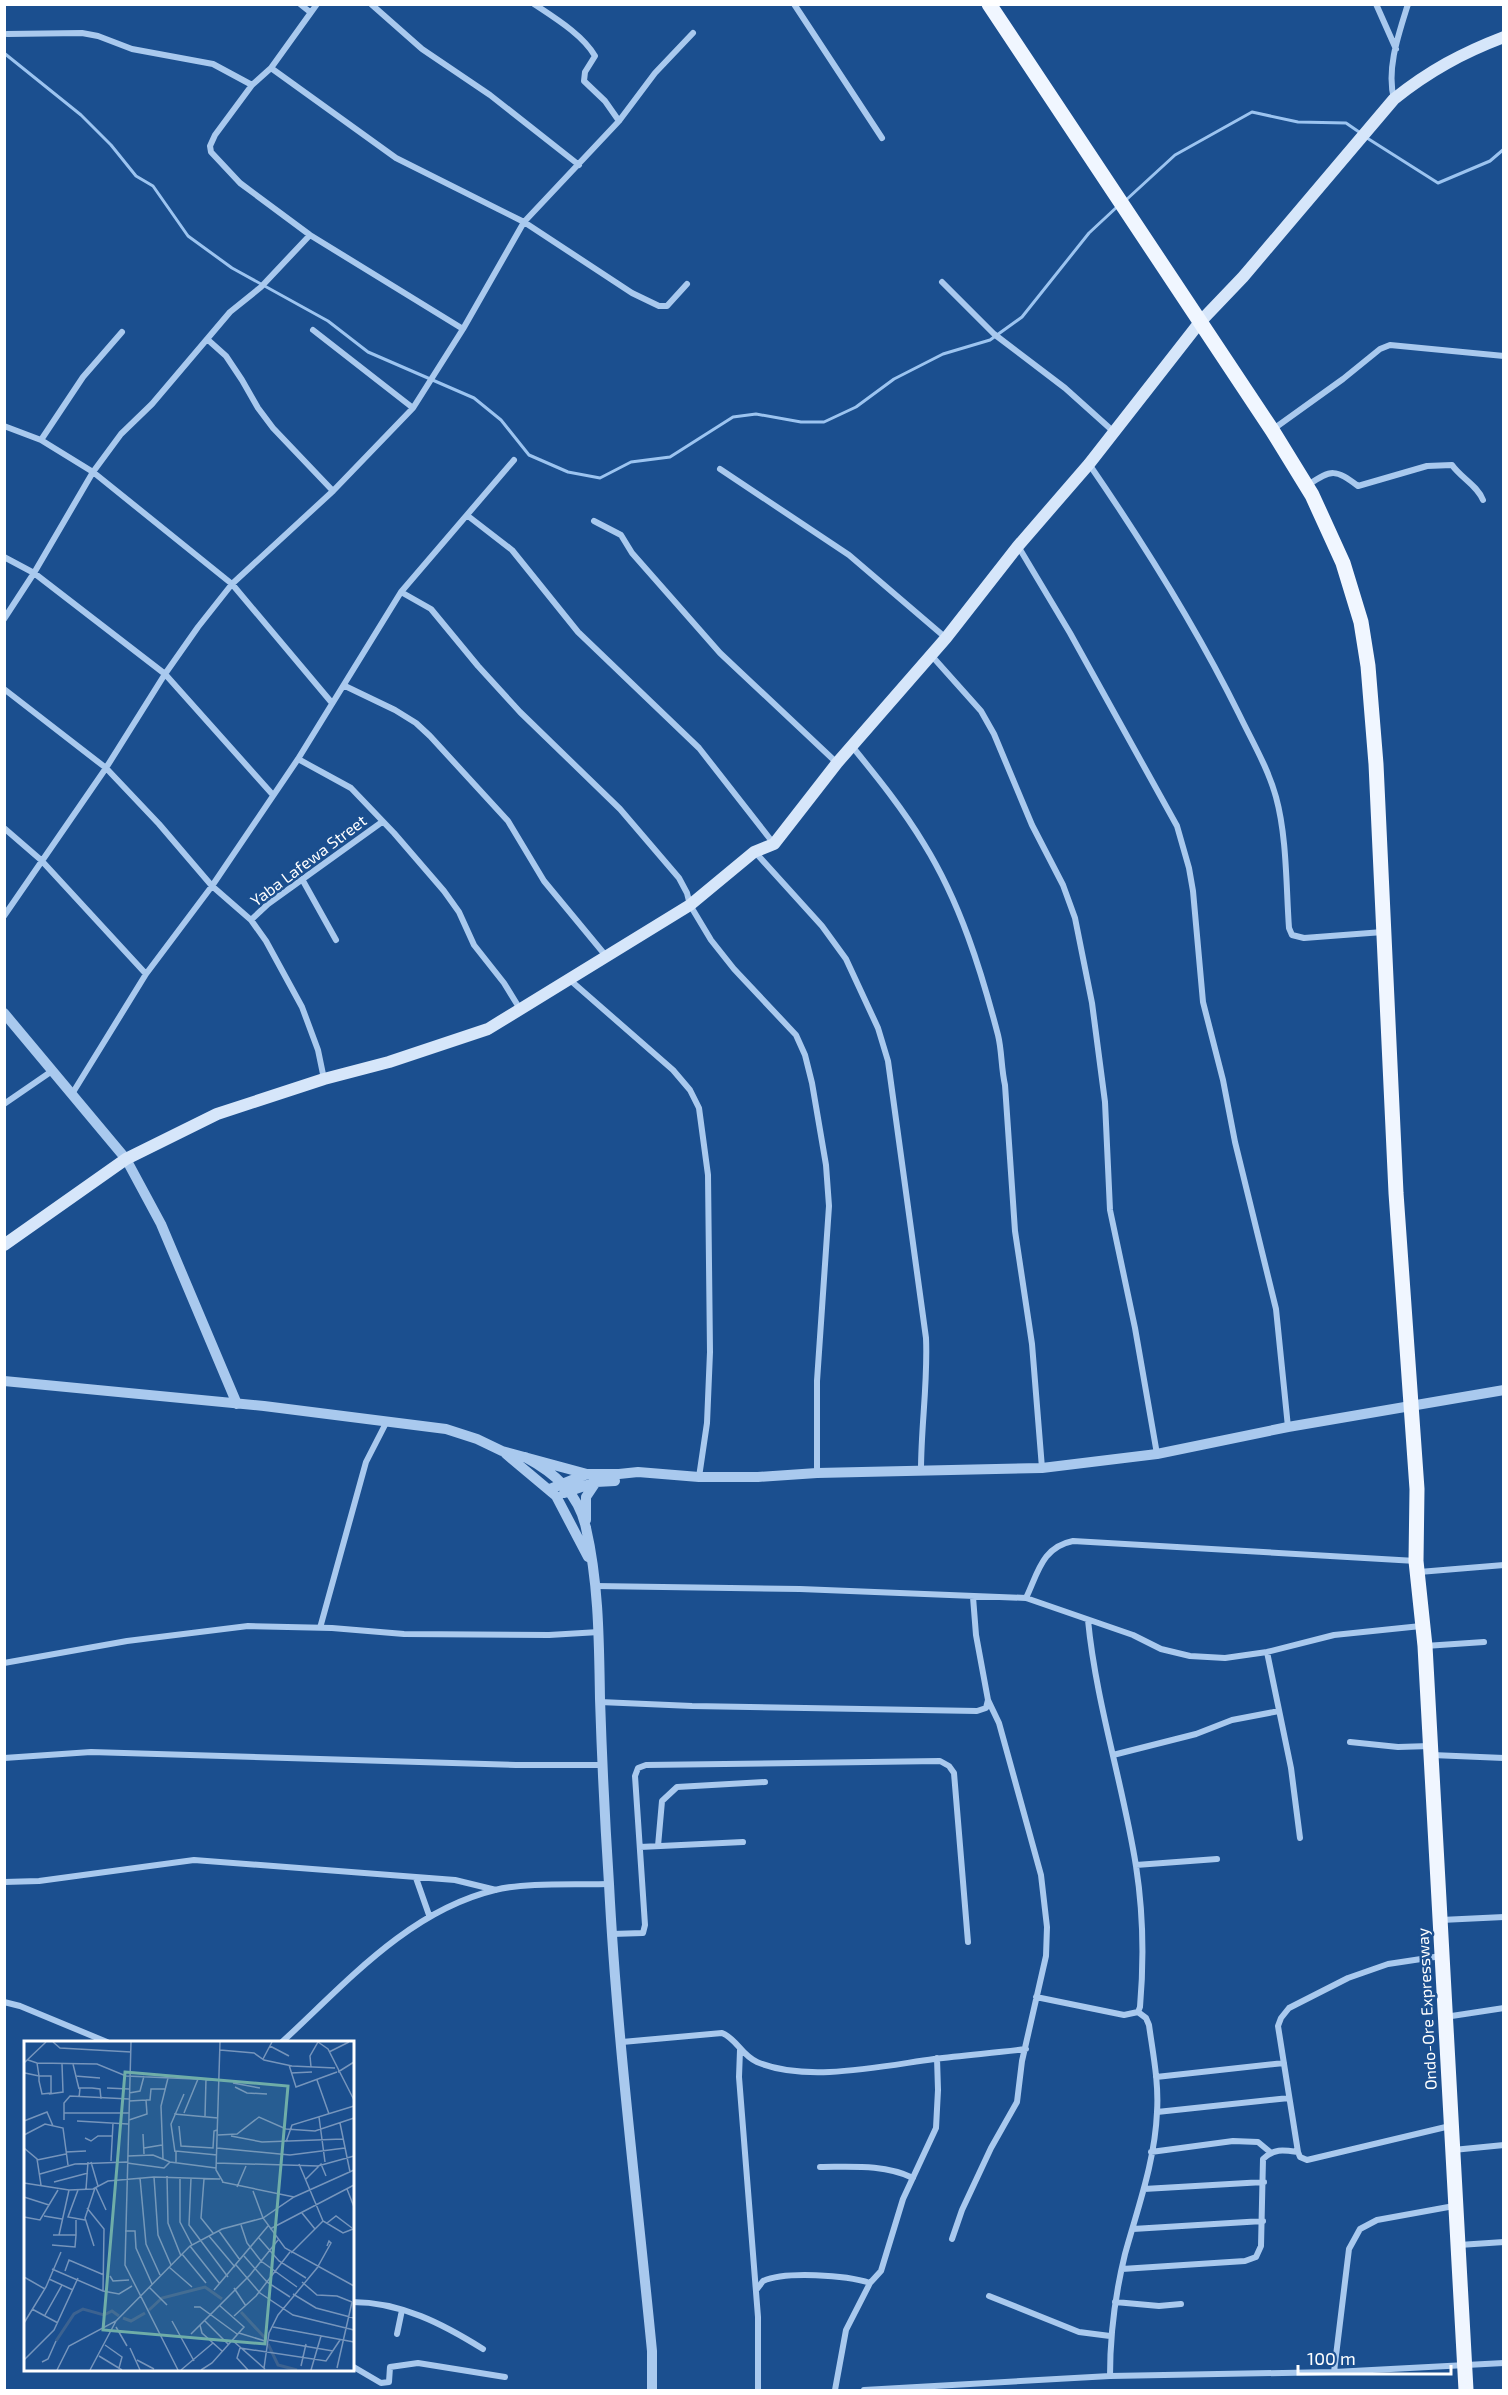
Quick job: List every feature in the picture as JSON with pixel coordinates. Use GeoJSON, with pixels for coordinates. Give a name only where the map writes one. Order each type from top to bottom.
{"type":"FeatureCollection","features":[{"type":"Feature","properties":{"kind":"main road","name":"Ondo-Ore Expressway"},"geometry":{"type":"LineString","coordinates":[[989,4],[1272,430],[1306,486],[1343,563],[1361,622],[1372,712],[1396,1193],[1417,1489],[1417,1566],[1421,1626],[1425,1646],[1466,2391]]}},
{"type":"Feature","properties":{"kind":"main road"},"geometry":{"type":"LineString","coordinates":[[4,1245],[126,1159],[217,1114],[488,1029],[690,905],[754,852],[774,844],[851,745],[932,655],[1018,546],[1089,464],[1200,322],[1243,277],[1394,99],[1444,63],[1503,37]]}},
{"type":"Feature","properties":{"kind":"street"},"geometry":{"type":"LineString","coordinates":[[300,4],[310,12]]}},
{"type":"Feature","properties":{"kind":"street"},"geometry":{"type":"LineString","coordinates":[[317,4],[271,68],[252,85],[214,135],[210,146],[211,152],[240,183],[310,235],[463,329]]}},
{"type":"Feature","properties":{"kind":"street"},"geometry":{"type":"LineString","coordinates":[[371,4],[422,49],[490,95],[579,165]]}},
{"type":"Feature","properties":{"kind":"street"},"geometry":{"type":"LineString","coordinates":[[534,4],[563,24],[592,50],[596,56],[585,72],[584,81],[605,101],[619,121]]}},
{"type":"Feature","properties":{"kind":"street"},"geometry":{"type":"LineString","coordinates":[[794,4],[882,138]]}},
{"type":"Feature","properties":{"kind":"street"},"geometry":{"type":"LineString","coordinates":[[1376,4],[1396,49]]}},
{"type":"Feature","properties":{"kind":"street"},"geometry":{"type":"LineString","coordinates":[[1394,99],[1390,80],[1408,4]]}},
{"type":"Feature","properties":{"kind":"street"},"geometry":{"type":"LineString","coordinates":[[7,34],[82,33],[98,36],[132,49],[213,64],[252,85]]}},
{"type":"Feature","properties":{"kind":"street"},"geometry":{"type":"LineString","coordinates":[[4,916],[106,768],[165,674],[198,627],[232,584],[333,491],[413,408],[463,329],[524,222],[619,121],[655,73],[693,33]]}},
{"type":"Feature","properties":{"kind":"street"},"geometry":{"type":"LineString","coordinates":[[271,68],[396,158],[524,222],[651,303],[667,306],[687,284]]}},
{"type":"Feature","properties":{"kind":"street"},"geometry":{"type":"LineString","coordinates":[[4,619],[34,573],[93,472],[121,434],[152,404],[230,312],[261,287],[310,235]]}},
{"type":"Feature","properties":{"kind":"street"},"geometry":{"type":"LineString","coordinates":[[942,282],[994,334],[1065,388],[1114,432]]}},
{"type":"Feature","properties":{"kind":"street"},"geometry":{"type":"LineString","coordinates":[[313,330],[413,408]]}},
{"type":"Feature","properties":{"kind":"street"},"geometry":{"type":"LineString","coordinates":[[42,440],[84,377],[123,332]]}},
{"type":"Feature","properties":{"kind":"street"},"geometry":{"type":"LineString","coordinates":[[207,339],[226,356],[243,380],[258,408],[287,444],[333,491]]}},
{"type":"Feature","properties":{"kind":"street"},"geometry":{"type":"LineString","coordinates":[[1272,430],[1343,379],[1380,349],[1390,345],[1443,352],[1503,356]]}},
{"type":"Feature","properties":{"kind":"street"},"geometry":{"type":"LineString","coordinates":[[4,426],[42,440],[93,472],[232,584],[332,703]]}},
{"type":"Feature","properties":{"kind":"street"},"geometry":{"type":"LineString","coordinates":[[72,1094],[146,974],[212,886],[298,759],[401,592],[514,460]]}},
{"type":"Feature","properties":{"kind":"street"},"geometry":{"type":"LineString","coordinates":[[1089,464],[1128,521],[1206,653],[1271,780],[1281,822],[1289,928],[1292,934],[1304,938],[1384,932]]}},
{"type":"Feature","properties":{"kind":"street"},"geometry":{"type":"LineString","coordinates":[[1306,486],[1329,473],[1342,474],[1358,486],[1427,466],[1452,465],[1469,484],[1479,490],[1483,500]]}},
{"type":"Feature","properties":{"kind":"street"},"geometry":{"type":"LineString","coordinates":[[720,469],[849,555],[946,638]]}},
{"type":"Feature","properties":{"kind":"street"},"geometry":{"type":"LineString","coordinates":[[468,516],[512,550],[578,632],[699,748],[774,844]]}},
{"type":"Feature","properties":{"kind":"street"},"geometry":{"type":"LineString","coordinates":[[594,521],[621,535],[632,553],[720,653],[837,763]]}},
{"type":"Feature","properties":{"kind":"street"},"geometry":{"type":"LineString","coordinates":[[1018,546],[1070,633],[1177,826],[1189,868],[1203,1002],[1276,1309],[1288,1427]]}},
{"type":"Feature","properties":{"kind":"street"},"geometry":{"type":"LineString","coordinates":[[4,557],[34,573],[165,674],[273,795]]}},
{"type":"Feature","properties":{"kind":"street"},"geometry":{"type":"LineString","coordinates":[[401,592],[431,609],[477,666],[520,712],[620,809],[679,878],[690,905],[711,940],[734,969],[796,1035],[805,1055],[812,1083],[826,1165],[829,1206],[817,1381],[817,1473]]}},
{"type":"Feature","properties":{"kind":"street"},"geometry":{"type":"LineString","coordinates":[[932,655],[981,711],[994,734],[1032,825],[1063,885],[1075,918],[1092,1003],[1105,1102],[1110,1210],[1135,1328],[1157,1454]]}},
{"type":"Feature","properties":{"kind":"street"},"geometry":{"type":"LineString","coordinates":[[345,686],[395,710],[416,723],[430,736],[518,834],[543,881],[606,956]]}},
{"type":"Feature","properties":{"kind":"street"},"geometry":{"type":"LineString","coordinates":[[4,689],[106,768],[159,824],[212,886],[251,920],[266,942],[302,1007],[318,1050],[324,1079]]}},
{"type":"Feature","properties":{"kind":"street"},"geometry":{"type":"LineString","coordinates":[[851,745],[890,794],[925,845],[953,900],[966,930],[999,1038],[1000,1063],[1005,1084],[1015,1231],[1032,1344],[1042,1468]]}},
{"type":"Feature","properties":{"kind":"street"},"geometry":{"type":"LineString","coordinates":[[298,759],[351,788],[394,833],[444,891],[459,912],[474,945],[504,983],[521,1010]]}},
{"type":"Feature","properties":{"kind":"street","name":"Yaba Lafewa Street"},"geometry":{"type":"LineString","coordinates":[[251,920],[268,904],[382,822]]}},
{"type":"Feature","properties":{"kind":"street"},"geometry":{"type":"LineString","coordinates":[[4,828],[41,860],[146,974]]}},
{"type":"Feature","properties":{"kind":"street"},"geometry":{"type":"LineString","coordinates":[[754,852],[822,926],[846,959],[864,992],[888,1061],[926,1338],[921,1470]]}},
{"type":"Feature","properties":{"kind":"street"},"geometry":{"type":"LineString","coordinates":[[302,879],[336,940]]}},
{"type":"Feature","properties":{"kind":"street"},"geometry":{"type":"LineString","coordinates":[[570,980],[673,1070],[690,1090],[699,1108],[708,1175],[710,1352],[707,1423],[699,1477]]}},
{"type":"Feature","properties":{"kind":"street"},"geometry":{"type":"LineString","coordinates":[[4,1013],[126,1159],[161,1224],[237,1404]]}},
{"type":"Feature","properties":{"kind":"street"},"geometry":{"type":"LineString","coordinates":[[4,1104],[53,1070]]}},
{"type":"Feature","properties":{"kind":"street"},"geometry":{"type":"LineString","coordinates":[[4,1381],[237,1404],[446,1429],[477,1439],[502,1451],[587,1474],[638,1472],[699,1477],[1042,1468],[1157,1454],[1411,1404],[1503,1390]]}},
{"type":"Feature","properties":{"kind":"street"},"geometry":{"type":"LineString","coordinates":[[320,1628],[366,1462],[387,1421]]}},
{"type":"Feature","properties":{"kind":"street"},"geometry":{"type":"LineString","coordinates":[[502,1451],[553,1492],[593,1565]]}},
{"type":"Feature","properties":{"kind":"street"},"geometry":{"type":"LineString","coordinates":[[525,1457],[544,1467],[566,1487],[586,1526]]}},
{"type":"Feature","properties":{"kind":"street"},"geometry":{"type":"LineString","coordinates":[[566,1487],[619,1480],[638,1472]]}},
{"type":"Feature","properties":{"kind":"street"},"geometry":{"type":"LineString","coordinates":[[553,1492],[587,1474]]}},
{"type":"Feature","properties":{"kind":"street"},"geometry":{"type":"LineString","coordinates":[[596,1482],[586,1497],[586,1526],[593,1565],[599,1632],[600,1702],[612,1934],[651,2351],[652,2391]]}},
{"type":"Feature","properties":{"kind":"street"},"geometry":{"type":"LineString","coordinates":[[1026,1598],[1044,1558],[1060,1544],[1073,1541],[1417,1566],[1503,1566]]}},
{"type":"Feature","properties":{"kind":"street"},"geometry":{"type":"LineString","coordinates":[[594,1586],[800,1589],[1026,1598],[1133,1635],[1161,1649],[1190,1656],[1225,1658],[1267,1652],[1334,1635],[1421,1626]]}},
{"type":"Feature","properties":{"kind":"street"},"geometry":{"type":"LineString","coordinates":[[952,2239],[962,2210],[991,2148],[1017,2102],[1022,2061],[1046,1956],[1047,1927],[1041,1875],[999,1723],[988,1700],[976,1635],[973,1597]]}},
{"type":"Feature","properties":{"kind":"street"},"geometry":{"type":"LineString","coordinates":[[1088,1620],[1093,1657],[1136,1865],[1140,1906],[1141,1973],[1138,2012]]}},
{"type":"Feature","properties":{"kind":"street"},"geometry":{"type":"LineString","coordinates":[[4,1663],[197,1631],[248,1626],[404,1634],[549,1635],[599,1632]]}},
{"type":"Feature","properties":{"kind":"street"},"geometry":{"type":"LineString","coordinates":[[1425,1646],[1484,1642]]}},
{"type":"Feature","properties":{"kind":"street"},"geometry":{"type":"LineString","coordinates":[[1267,1652],[1291,1768],[1299,1838]]}},
{"type":"Feature","properties":{"kind":"street"},"geometry":{"type":"LineString","coordinates":[[600,1702],[976,1712],[986,1708],[988,1700]]}},
{"type":"Feature","properties":{"kind":"street"},"geometry":{"type":"LineString","coordinates":[[1113,1755],[1196,1734],[1232,1720],[1279,1711]]}},
{"type":"Feature","properties":{"kind":"street"},"geometry":{"type":"LineString","coordinates":[[1350,1742],[1503,1758]]}},
{"type":"Feature","properties":{"kind":"street"},"geometry":{"type":"LineString","coordinates":[[4,1758],[91,1752],[516,1765],[603,1765]]}},
{"type":"Feature","properties":{"kind":"street"},"geometry":{"type":"LineString","coordinates":[[612,1934],[643,1933],[645,1925],[635,1776],[638,1768],[646,1765],[940,1761],[949,1766],[954,1773],[968,1942]]}},
{"type":"Feature","properties":{"kind":"street"},"geometry":{"type":"LineString","coordinates":[[658,1846],[662,1801],[677,1787],[765,1782]]}},
{"type":"Feature","properties":{"kind":"street"},"geometry":{"type":"LineString","coordinates":[[640,1847],[743,1842]]}},
{"type":"Feature","properties":{"kind":"street"},"geometry":{"type":"LineString","coordinates":[[1136,1865],[1217,1859]]}},
{"type":"Feature","properties":{"kind":"street"},"geometry":{"type":"LineString","coordinates":[[4,1882],[39,1881],[194,1860],[455,1880],[496,1890]]}},
{"type":"Feature","properties":{"kind":"street"},"geometry":{"type":"LineString","coordinates":[[416,1878],[429,1915]]}},
{"type":"Feature","properties":{"kind":"street"},"geometry":{"type":"LineString","coordinates":[[284,2041],[387,1946],[429,1915],[456,1902],[496,1890],[554,1885],[609,1884]]}},
{"type":"Feature","properties":{"kind":"street"},"geometry":{"type":"LineString","coordinates":[[1439,1920],[1503,1917]]}},
{"type":"Feature","properties":{"kind":"street"},"geometry":{"type":"LineString","coordinates":[[1441,1956],[1378,1967],[1348,1978],[1289,2008],[1278,2026],[1300,2157],[1307,2160],[1450,2126]]}},
{"type":"Feature","properties":{"kind":"street"},"geometry":{"type":"LineString","coordinates":[[1036,1997],[1124,2015],[1138,2012],[1146,2018],[1149,2025],[1156,2077],[1157,2112],[1144,2189],[1115,2302],[1110,2336],[1110,2376]]}},
{"type":"Feature","properties":{"kind":"street"},"geometry":{"type":"LineString","coordinates":[[4,2002],[20,2006],[102,2041]]}},
{"type":"Feature","properties":{"kind":"street"},"geometry":{"type":"LineString","coordinates":[[1444,2017],[1503,2008]]}},
{"type":"Feature","properties":{"kind":"street"},"geometry":{"type":"LineString","coordinates":[[622,2042],[722,2033],[730,2036],[740,2050],[756,2062],[813,2072],[841,2072],[937,2058],[1026,2049]]}},
{"type":"Feature","properties":{"kind":"street"},"geometry":{"type":"LineString","coordinates":[[740,2050],[756,2290],[758,2391]]}},
{"type":"Feature","properties":{"kind":"street"},"geometry":{"type":"LineString","coordinates":[[835,2391],[846,2331],[870,2283],[881,2271],[903,2199],[936,2128],[937,2058]]}},
{"type":"Feature","properties":{"kind":"street"},"geometry":{"type":"LineString","coordinates":[[1156,2077],[1284,2063]]}},
{"type":"Feature","properties":{"kind":"street"},"geometry":{"type":"LineString","coordinates":[[1157,2112],[1290,2098]]}},
{"type":"Feature","properties":{"kind":"street"},"geometry":{"type":"LineString","coordinates":[[1152,2152],[1233,2141],[1258,2142],[1270,2152]]}},
{"type":"Feature","properties":{"kind":"street"},"geometry":{"type":"LineString","coordinates":[[1452,2150],[1503,2145]]}},
{"type":"Feature","properties":{"kind":"street"},"geometry":{"type":"LineString","coordinates":[[1122,2269],[1245,2261],[1256,2257],[1261,2246],[1263,2222],[1263,2159],[1270,2152],[1281,2150],[1298,2152]]}},
{"type":"Feature","properties":{"kind":"street"},"geometry":{"type":"LineString","coordinates":[[820,2167],[872,2167],[902,2172],[913,2178]]}},
{"type":"Feature","properties":{"kind":"street"},"geometry":{"type":"LineString","coordinates":[[1144,2189],[1264,2182]]}},
{"type":"Feature","properties":{"kind":"street"},"geometry":{"type":"LineString","coordinates":[[1334,2372],[1349,2249],[1360,2229],[1377,2220],[1455,2205]]}},
{"type":"Feature","properties":{"kind":"street"},"geometry":{"type":"LineString","coordinates":[[1132,2229],[1263,2222]]}},
{"type":"Feature","properties":{"kind":"street"},"geometry":{"type":"LineString","coordinates":[[1457,2245],[1503,2242]]}},
{"type":"Feature","properties":{"kind":"street"},"geometry":{"type":"LineString","coordinates":[[756,2290],[763,2281],[782,2276],[838,2277],[870,2283]]}},
{"type":"Feature","properties":{"kind":"street"},"geometry":{"type":"LineString","coordinates":[[989,2296],[1079,2332],[1110,2336]]}},
{"type":"Feature","properties":{"kind":"street"},"geometry":{"type":"LineString","coordinates":[[354,2302],[368,2302],[402,2310],[444,2325],[483,2349]]}},
{"type":"Feature","properties":{"kind":"street"},"geometry":{"type":"LineString","coordinates":[[1115,2302],[1159,2306],[1181,2304]]}},
{"type":"Feature","properties":{"kind":"street"},"geometry":{"type":"LineString","coordinates":[[397,2334],[402,2310]]}},
{"type":"Feature","properties":{"kind":"street"},"geometry":{"type":"LineString","coordinates":[[354,2367],[381,2383],[389,2382],[390,2367],[411,2363],[505,2377]]}},
{"type":"Feature","properties":{"kind":"street"},"geometry":{"type":"LineString","coordinates":[[864,2391],[1110,2376],[1334,2372],[1503,2363]]}},
{"type":"Feature","properties":{"kind":"waterway"},"geometry":{"type":"LineString","coordinates":[[4,53],[81,115],[111,145],[136,176],[153,186],[188,236],[232,268],[328,321],[368,352],[474,398],[501,420],[529,455],[568,472],[600,478],[631,462],[670,457],[733,417],[756,414],[801,422],[824,422],[856,407],[894,379],[943,354],[990,340],[1022,317],[1089,233],[1118,206]]}},
{"type":"Feature","properties":{"kind":"waterway"},"geometry":{"type":"LineString","coordinates":[[1126,200],[1175,155],[1252,112],[1298,122],[1346,123],[1362,134]]}},
{"type":"Feature","properties":{"kind":"waterway"},"geometry":{"type":"LineString","coordinates":[[1367,138],[1438,183],[1490,161],[1504,149]]}}]}
